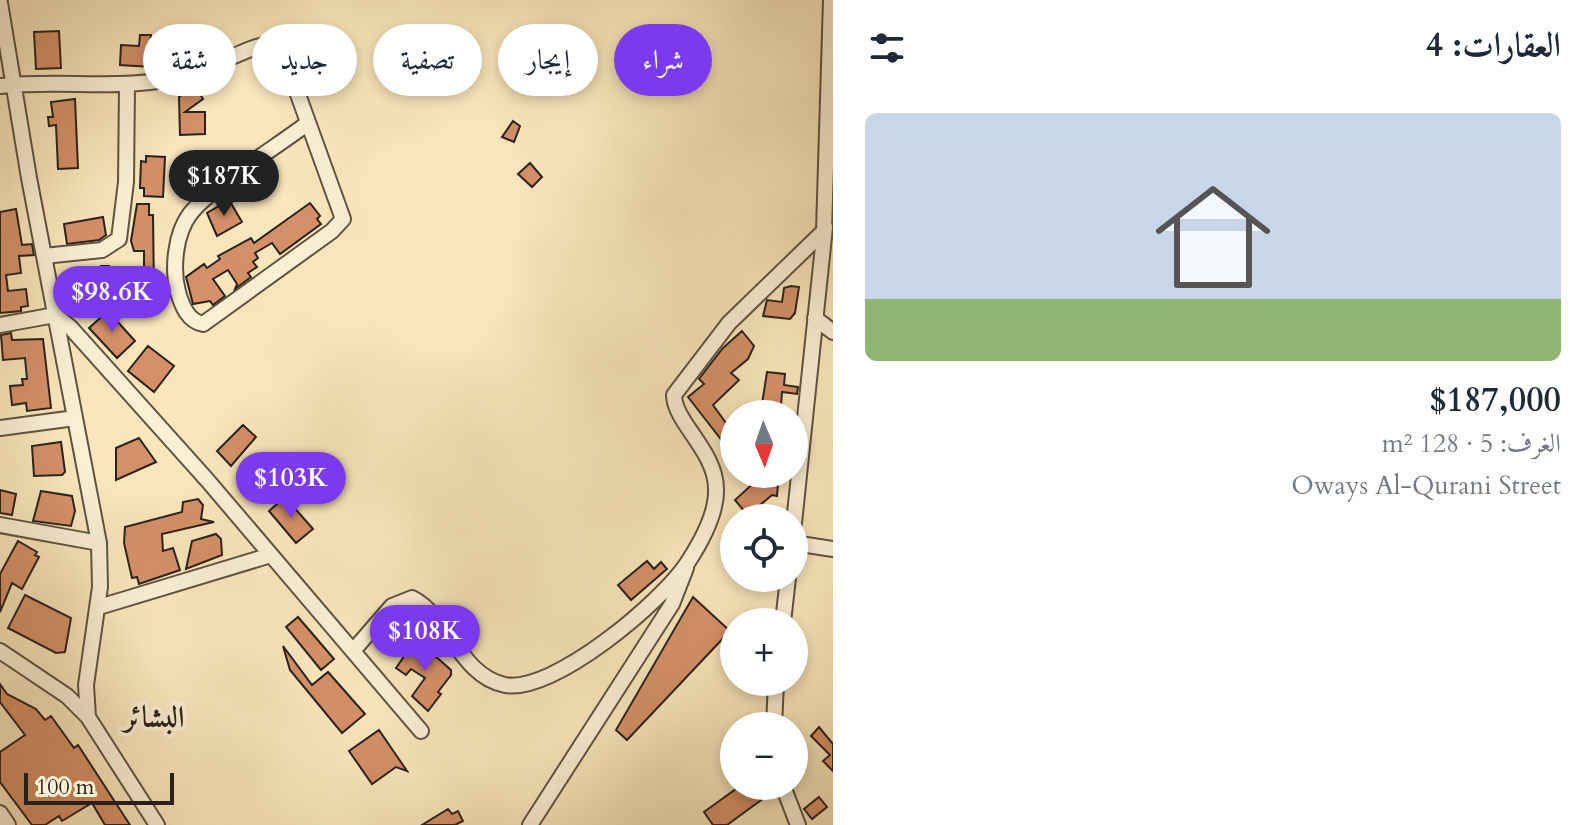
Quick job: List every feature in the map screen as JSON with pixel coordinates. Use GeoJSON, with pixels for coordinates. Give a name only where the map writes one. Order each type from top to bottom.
{"type":"FeatureCollection","features":[{"type":"Feature","properties":{"kind":"street"},"geometry":{"type":"LineString","coordinates":[[796,504],[815,318],[827,258],[824,231],[831,0]]}},
{"type":"Feature","properties":{"kind":"street"},"geometry":{"type":"LineString","coordinates":[[0,3],[7,86],[44,256],[99,543],[99,607],[86,685],[88,717]]}},
{"type":"Feature","properties":{"kind":"street"},"geometry":{"type":"LineString","coordinates":[[7,86],[127,86],[191,75],[253,47],[270,43],[287,64],[342,213],[339,225],[209,321],[196,322],[188,316],[178,291],[176,266],[179,240],[189,214],[308,123]]}},
{"type":"Feature","properties":{"kind":"street"},"geometry":{"type":"LineString","coordinates":[[44,256],[102,250],[119,239],[126,182],[127,86]]}},
{"type":"Feature","properties":{"kind":"street"},"geometry":{"type":"LineString","coordinates":[[530,825],[672,604],[714,507],[716,486],[707,454],[677,406],[677,390],[713,342],[824,231],[833,208]]}},
{"type":"Feature","properties":{"kind":"street"},"geometry":{"type":"LineString","coordinates":[[0,325],[55,315]]}},
{"type":"Feature","properties":{"kind":"street"},"geometry":{"type":"LineString","coordinates":[[55,315],[86,343],[421,731]]}},
{"type":"Feature","properties":{"kind":"street"},"geometry":{"type":"LineString","coordinates":[[815,318],[833,332]]}},
{"type":"Feature","properties":{"kind":"street"},"geometry":{"type":"LineString","coordinates":[[0,428],[75,418]]}},
{"type":"Feature","properties":{"kind":"street"},"geometry":{"type":"LineString","coordinates":[[0,525],[99,543]]}},
{"type":"Feature","properties":{"kind":"street"},"geometry":{"type":"LineString","coordinates":[[808,545],[833,549]]}},
{"type":"Feature","properties":{"kind":"street"},"geometry":{"type":"LineString","coordinates":[[99,607],[271,555]]}},
{"type":"Feature","properties":{"kind":"street"},"geometry":{"type":"LineString","coordinates":[[353,651],[392,606],[412,598],[426,608],[477,669],[502,684],[534,684],[592,651],[687,564]]}},
{"type":"Feature","properties":{"kind":"street"},"geometry":{"type":"LineString","coordinates":[[0,651],[58,690],[88,717],[157,825]]}},
{"type":"Feature","properties":{"kind":"street"},"geometry":{"type":"LineString","coordinates":[[788,800],[798,825]]}},
{"type":"Feature","properties":{"kind":"street"},"geometry":{"type":"LineString","coordinates":[[0,813],[8,825]]}},
{"type":"Feature","properties":{"kind":"building"},"geometry":{"type":"Polygon","coordinates":[[[59,31],[61,68],[36,69],[34,32],[59,31]]]}},
{"type":"Feature","properties":{"kind":"building"},"geometry":{"type":"Polygon","coordinates":[[[140,35],[143,35],[143,66],[120,65],[121,45],[139,46],[140,35]]]}},
{"type":"Feature","properties":{"kind":"building"},"geometry":{"type":"Polygon","coordinates":[[[201,96],[203,99],[185,112],[205,112],[205,134],[180,135],[179,97],[201,96]]]}},
{"type":"Feature","properties":{"kind":"building"},"geometry":{"type":"Polygon","coordinates":[[[75,99],[78,168],[58,169],[56,125],[49,126],[48,117],[53,117],[51,102],[75,99]]]}},
{"type":"Feature","properties":{"kind":"building"},"geometry":{"type":"Polygon","coordinates":[[[513,121],[520,126],[514,142],[502,137],[513,121]]]}},
{"type":"Feature","properties":{"kind":"building"},"geometry":{"type":"Polygon","coordinates":[[[146,156],[165,157],[163,197],[144,196],[144,188],[140,188],[141,161],[146,162],[146,156]]]}},
{"type":"Feature","properties":{"kind":"building"},"geometry":{"type":"Polygon","coordinates":[[[530,163],[542,177],[532,187],[518,174],[530,163]]]}},
{"type":"Feature","properties":{"kind":"building"},"geometry":{"type":"Polygon","coordinates":[[[229,200],[242,222],[217,236],[207,213],[229,200]]]}},
{"type":"Feature","properties":{"kind":"building"},"geometry":{"type":"Polygon","coordinates":[[[310,203],[320,216],[317,219],[321,224],[280,254],[272,243],[255,253],[258,258],[253,262],[257,267],[248,273],[251,277],[235,289],[237,284],[228,270],[213,279],[225,296],[213,305],[210,301],[193,304],[186,277],[204,264],[207,268],[220,259],[218,256],[251,238],[254,243],[310,203]]]}},
{"type":"Feature","properties":{"kind":"building"},"geometry":{"type":"Polygon","coordinates":[[[137,204],[149,204],[149,215],[153,215],[154,292],[118,295],[116,271],[144,269],[144,251],[134,251],[131,241],[137,204]]]}},
{"type":"Feature","properties":{"kind":"building"},"geometry":{"type":"Polygon","coordinates":[[[16,209],[22,245],[32,244],[34,255],[19,256],[21,273],[6,275],[8,291],[26,289],[28,306],[21,307],[21,311],[0,313],[0,212],[16,209]]]}},
{"type":"Feature","properties":{"kind":"building"},"geometry":{"type":"Polygon","coordinates":[[[103,217],[106,235],[99,240],[67,244],[64,224],[103,217]]]}},
{"type":"Feature","properties":{"kind":"building"},"geometry":{"type":"Polygon","coordinates":[[[101,266],[109,266],[110,271],[97,288],[103,292],[82,313],[75,308],[81,301],[75,289],[81,281],[80,274],[101,274],[101,266]]]}},
{"type":"Feature","properties":{"kind":"building"},"geometry":{"type":"Polygon","coordinates":[[[799,287],[795,313],[790,319],[763,316],[767,300],[782,302],[784,288],[799,287]]]}},
{"type":"Feature","properties":{"kind":"building"},"geometry":{"type":"Polygon","coordinates":[[[108,311],[135,341],[117,358],[89,328],[108,311]]]}},
{"type":"Feature","properties":{"kind":"building"},"geometry":{"type":"Polygon","coordinates":[[[742,331],[754,346],[748,359],[731,373],[739,380],[713,405],[720,415],[720,438],[688,397],[704,384],[699,379],[723,348],[742,331]]]}},
{"type":"Feature","properties":{"kind":"building"},"geometry":{"type":"Polygon","coordinates":[[[11,333],[12,340],[43,339],[51,408],[27,411],[26,403],[12,405],[10,386],[23,385],[22,379],[27,379],[25,358],[3,360],[1,335],[11,333]]]}},
{"type":"Feature","properties":{"kind":"building"},"geometry":{"type":"Polygon","coordinates":[[[148,346],[174,366],[154,392],[128,371],[148,346]]]}},
{"type":"Feature","properties":{"kind":"building"},"geometry":{"type":"Polygon","coordinates":[[[767,372],[785,374],[784,385],[798,387],[797,394],[782,392],[781,400],[763,400],[767,372]]]}},
{"type":"Feature","properties":{"kind":"building"},"geometry":{"type":"Polygon","coordinates":[[[243,425],[256,437],[231,466],[217,451],[243,425]]]}},
{"type":"Feature","properties":{"kind":"building"},"geometry":{"type":"Polygon","coordinates":[[[139,438],[156,462],[116,480],[116,448],[139,438]]]}},
{"type":"Feature","properties":{"kind":"building"},"geometry":{"type":"Polygon","coordinates":[[[61,442],[65,472],[62,475],[34,476],[32,446],[61,442]]]}},
{"type":"Feature","properties":{"kind":"building"},"geometry":{"type":"Polygon","coordinates":[[[748,488],[778,488],[777,496],[772,495],[761,504],[738,504],[735,500],[748,488]]]}},
{"type":"Feature","properties":{"kind":"building"},"geometry":{"type":"Polygon","coordinates":[[[0,490],[16,494],[12,515],[0,513],[0,490]]]}},
{"type":"Feature","properties":{"kind":"building"},"geometry":{"type":"Polygon","coordinates":[[[41,491],[72,496],[75,511],[71,526],[33,521],[41,491]]]}},
{"type":"Feature","properties":{"kind":"building"},"geometry":{"type":"Polygon","coordinates":[[[285,497],[313,529],[296,543],[269,511],[285,497]]]}},
{"type":"Feature","properties":{"kind":"building"},"geometry":{"type":"Polygon","coordinates":[[[198,499],[203,505],[201,519],[214,522],[162,534],[163,551],[173,548],[180,570],[139,584],[137,577],[132,578],[124,543],[125,527],[182,512],[183,502],[198,499]]]}},
{"type":"Feature","properties":{"kind":"building"},"geometry":{"type":"Polygon","coordinates":[[[216,534],[221,539],[222,555],[186,569],[192,541],[216,534]]]}},
{"type":"Feature","properties":{"kind":"building"},"geometry":{"type":"Polygon","coordinates":[[[18,541],[37,552],[35,555],[39,557],[22,589],[12,583],[0,612],[0,574],[18,541]]]}},
{"type":"Feature","properties":{"kind":"building"},"geometry":{"type":"Polygon","coordinates":[[[647,561],[654,569],[661,562],[667,569],[631,600],[618,585],[647,561]]]}},
{"type":"Feature","properties":{"kind":"building"},"geometry":{"type":"Polygon","coordinates":[[[25,595],[71,618],[65,652],[56,653],[8,628],[25,595]]]}},
{"type":"Feature","properties":{"kind":"building"},"geometry":{"type":"Polygon","coordinates":[[[693,597],[720,622],[720,642],[627,740],[616,730],[693,597]]]}},
{"type":"Feature","properties":{"kind":"building"},"geometry":{"type":"Polygon","coordinates":[[[298,617],[334,659],[321,670],[286,627],[298,617]]]}},
{"type":"Feature","properties":{"kind":"building"},"geometry":{"type":"Polygon","coordinates":[[[416,639],[451,670],[451,675],[438,692],[441,694],[428,711],[412,696],[425,678],[411,669],[406,675],[396,668],[416,639]]]}},
{"type":"Feature","properties":{"kind":"building"},"geometry":{"type":"Polygon","coordinates":[[[283,646],[312,685],[328,672],[365,714],[342,733],[290,670],[283,646]]]}},
{"type":"Feature","properties":{"kind":"building"},"geometry":{"type":"Polygon","coordinates":[[[0,684],[7,694],[36,709],[45,720],[51,716],[74,748],[78,745],[130,825],[105,825],[92,803],[62,821],[59,816],[45,825],[32,825],[0,782],[0,752],[25,735],[0,702],[0,684]]]}},
{"type":"Feature","properties":{"kind":"building"},"geometry":{"type":"Polygon","coordinates":[[[819,727],[833,744],[833,771],[823,761],[830,755],[811,736],[819,727]]]}},
{"type":"Feature","properties":{"kind":"building"},"geometry":{"type":"Polygon","coordinates":[[[379,730],[407,771],[396,767],[372,784],[349,751],[379,730]]]}},
{"type":"Feature","properties":{"kind":"building"},"geometry":{"type":"Polygon","coordinates":[[[819,797],[827,807],[812,819],[804,809],[819,797]]]}},
{"type":"Feature","properties":{"kind":"building"},"geometry":{"type":"Polygon","coordinates":[[[721,800],[761,800],[727,825],[713,825],[704,812],[721,800]]]}},
{"type":"Feature","properties":{"kind":"building"},"geometry":{"type":"Polygon","coordinates":[[[448,809],[452,814],[458,811],[463,821],[455,825],[422,825],[448,809]]]}},
{"type":"Feature","properties":{"kind":"district","name":"البشائر"},"geometry":{"type":"Point","coordinates":[154,717]}}]}
